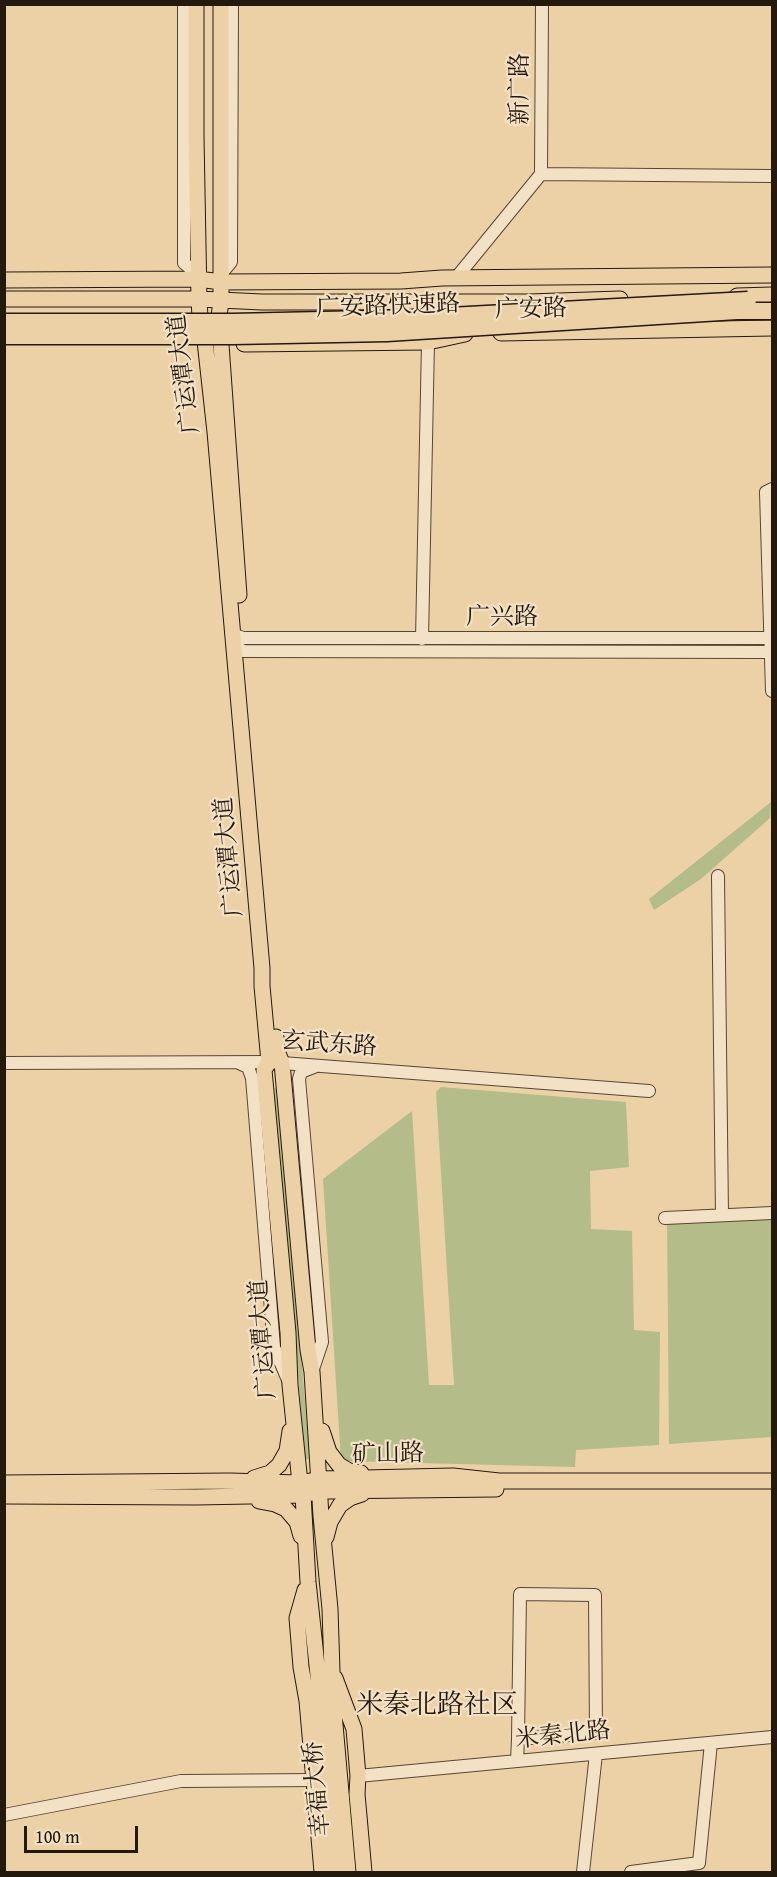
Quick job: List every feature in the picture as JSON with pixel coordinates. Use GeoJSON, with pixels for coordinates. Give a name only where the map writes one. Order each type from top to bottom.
{"type":"FeatureCollection","features":[{"type":"Feature","properties":{"kind":"highway","name":"广安路快速路"},"geometry":{"type":"LineString","coordinates":[[4,321],[232,322],[412,318],[726,300],[772,300]]}},
{"type":"Feature","properties":{"kind":"highway","name":"广安路快速路"},"geometry":{"type":"LineString","coordinates":[[4,336],[387,333],[772,310]]}},
{"type":"Feature","properties":{"kind":"main road","name":"广运潭大道"},"geometry":{"type":"LineString","coordinates":[[196,4],[200,317],[205,341],[238,642],[277,1051],[276,1062],[295,1194],[308,1350],[312,1372],[330,1609],[331,1669],[327,1703]]}},
{"type":"Feature","properties":{"kind":"main road","name":"广运潭大道"},"geometry":{"type":"LineString","coordinates":[[221,4],[221,300],[219,316],[238,642]]}},
{"type":"Feature","properties":{"kind":"main road","name":"广安路"},"geometry":{"type":"LineString","coordinates":[[4,280],[198,277],[401,281],[456,278],[772,275]]}},
{"type":"Feature","properties":{"kind":"main road"},"geometry":{"type":"LineString","coordinates":[[11,299],[108,279]]}},
{"type":"Feature","properties":{"kind":"main road"},"geometry":{"type":"LineString","coordinates":[[401,281],[437,302]]}},
{"type":"Feature","properties":{"kind":"main road"},"geometry":{"type":"LineString","coordinates":[[11,299],[528,302],[772,295]]}},
{"type":"Feature","properties":{"kind":"main road"},"geometry":{"type":"LineString","coordinates":[[4,321],[219,316],[772,310]]}},
{"type":"Feature","properties":{"kind":"main road","name":"广安路"},"geometry":{"type":"LineString","coordinates":[[4,343],[428,342],[458,334],[772,327]]}},
{"type":"Feature","properties":{"kind":"main road","name":"广运潭大道"},"geometry":{"type":"LineString","coordinates":[[276,1062],[264,1070],[288,1333],[292,1413],[302,1489],[308,1582],[327,1703]]}},
{"type":"Feature","properties":{"kind":"main road"},"geometry":{"type":"LineString","coordinates":[[315,1408],[329,1452],[339,1465],[352,1472],[391,1477]]}},
{"type":"Feature","properties":{"kind":"main road"},"geometry":{"type":"LineString","coordinates":[[230,1481],[262,1477],[279,1465],[286,1451],[292,1413]]}},
{"type":"Feature","properties":{"kind":"main road","name":"矿山路"},"geometry":{"type":"LineString","coordinates":[[4,1496],[224,1496],[302,1489],[391,1477],[453,1476],[498,1480],[772,1481]]}},
{"type":"Feature","properties":{"kind":"main road","name":"矿山路"},"geometry":{"type":"LineString","coordinates":[[4,1483],[230,1481],[302,1489]]}},
{"type":"Feature","properties":{"kind":"main road","name":"矿山路"},"geometry":{"type":"LineString","coordinates":[[320,1485],[380,1490],[772,1488]]}},
{"type":"Feature","properties":{"kind":"main road"},"geometry":{"type":"LineString","coordinates":[[324,1549],[330,1522],[340,1505],[357,1496],[380,1490]]}},
{"type":"Feature","properties":{"kind":"main road"},"geometry":{"type":"LineString","coordinates":[[224,1496],[268,1502],[286,1509],[297,1522],[307,1560]]}},
{"type":"Feature","properties":{"kind":"main road"},"geometry":{"type":"LineString","coordinates":[[308,1582],[297,1618],[315,1780],[322,1872]]}},
{"type":"Feature","properties":{"kind":"main road"},"geometry":{"type":"LineString","coordinates":[[331,1669],[354,1729],[364,1872]]}},
{"type":"Feature","properties":{"kind":"main road","name":"幸福大桥"},"geometry":{"type":"LineString","coordinates":[[327,1703],[335,1872]]}},
{"type":"Feature","properties":{"kind":"main road","name":"幸福大桥"},"geometry":{"type":"LineString","coordinates":[[327,1703],[348,1872]]}},
{"type":"Feature","properties":{"kind":"street"},"geometry":{"type":"LineString","coordinates":[[184,4],[184,263],[198,277]]}},
{"type":"Feature","properties":{"kind":"street"},"geometry":{"type":"LineString","coordinates":[[221,278],[231,262],[232,4]]}},
{"type":"Feature","properties":{"kind":"street","name":"新广路"},"geometry":{"type":"LineString","coordinates":[[542,4],[542,174]]}},
{"type":"Feature","properties":{"kind":"street"},"geometry":{"type":"LineString","coordinates":[[221,35],[232,59]]}},
{"type":"Feature","properties":{"kind":"street"},"geometry":{"type":"LineString","coordinates":[[184,148],[197,165]]}},
{"type":"Feature","properties":{"kind":"street"},"geometry":{"type":"LineString","coordinates":[[456,278],[542,174],[772,176]]}},
{"type":"Feature","properties":{"kind":"street"},"geometry":{"type":"LineString","coordinates":[[422,639],[428,342]]}},
{"type":"Feature","properties":{"kind":"street"},"geometry":{"type":"LineString","coordinates":[[772,489],[766,492],[772,691]]}},
{"type":"Feature","properties":{"kind":"street","name":"广兴路"},"geometry":{"type":"LineString","coordinates":[[238,642],[772,638]]}},
{"type":"Feature","properties":{"kind":"street","name":"广兴路"},"geometry":{"type":"LineString","coordinates":[[238,642],[771,652]]}},
{"type":"Feature","properties":{"kind":"street"},"geometry":{"type":"LineString","coordinates":[[718,876],[722,1215]]}},
{"type":"Feature","properties":{"kind":"street"},"geometry":{"type":"LineString","coordinates":[[235,1062],[249,1067],[252,1078],[274,1347],[290,1385]]}},
{"type":"Feature","properties":{"kind":"street","name":"玄武东路"},"geometry":{"type":"LineString","coordinates":[[4,1063],[276,1062],[649,1091]]}},
{"type":"Feature","properties":{"kind":"street"},"geometry":{"type":"LineString","coordinates":[[312,1372],[322,1342],[299,1075],[307,1068],[324,1066]]}},
{"type":"Feature","properties":{"kind":"street"},"geometry":{"type":"LineString","coordinates":[[295,1194],[306,1157]]}},
{"type":"Feature","properties":{"kind":"street"},"geometry":{"type":"LineString","coordinates":[[665,1218],[772,1213]]}},
{"type":"Feature","properties":{"kind":"street"},"geometry":{"type":"LineString","coordinates":[[517,1761],[520,1594],[595,1595],[596,1733],[518,1739]]}},
{"type":"Feature","properties":{"kind":"street","name":"米秦北路"},"geometry":{"type":"LineString","coordinates":[[358,1776],[772,1737]]}},
{"type":"Feature","properties":{"kind":"street"},"geometry":{"type":"LineString","coordinates":[[631,1872],[699,1863],[711,1743]]}},
{"type":"Feature","properties":{"kind":"street"},"geometry":{"type":"LineString","coordinates":[[583,1872],[596,1754]]}},
{"type":"Feature","properties":{"kind":"street"},"geometry":{"type":"LineString","coordinates":[[4,1815],[181,1780],[315,1780]]}},
{"type":"Feature","properties":{"kind":"green space"},"geometry":{"type":"Polygon","coordinates":[[[771,802],[770,818],[701,879],[654,910],[649,899],[771,802]]]}},
{"type":"Feature","properties":{"kind":"green space"},"geometry":{"type":"Polygon","coordinates":[[[441,1087],[626,1102],[629,1167],[590,1171],[591,1229],[632,1231],[634,1330],[660,1332],[659,1445],[576,1450],[575,1467],[341,1461],[323,1179],[412,1111],[429,1385],[454,1385],[436,1092],[441,1087]]]}},
{"type":"Feature","properties":{"kind":"green space"},"geometry":{"type":"Polygon","coordinates":[[[274,1088],[278,1088],[310,1459],[305,1459],[274,1088]]]}},
{"type":"Feature","properties":{"kind":"green space"},"geometry":{"type":"Polygon","coordinates":[[[772,1212],[772,1437],[669,1444],[667,1218],[772,1212]]]}},
{"type":"Feature","properties":{"kind":"district","name":"米秦北路社区"},"geometry":{"type":"Point","coordinates":[437,1706]}}]}
